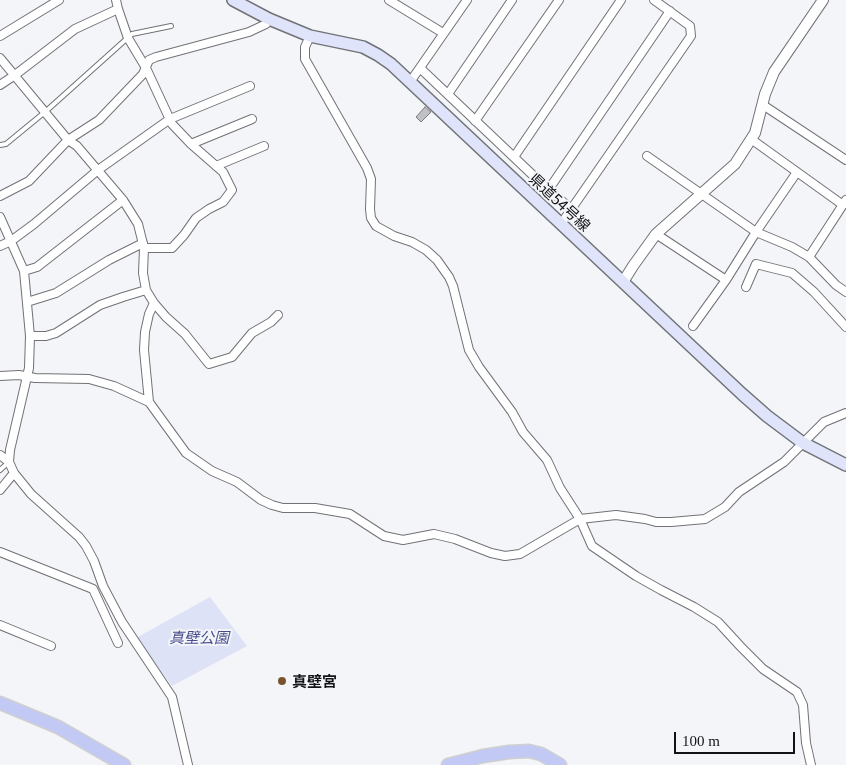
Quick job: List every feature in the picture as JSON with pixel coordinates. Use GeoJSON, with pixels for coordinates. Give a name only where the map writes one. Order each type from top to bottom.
{"type":"FeatureCollection","features":[{"type":"Feature","properties":{"kind":"main road","name":"県道54号線"},"geometry":{"type":"LineString","coordinates":[[233,0],[269,19],[310,36],[363,48],[391,64],[742,394],[767,416],[804,443],[846,465]]}},
{"type":"Feature","properties":{"kind":"main road"},"geometry":{"type":"LineString","coordinates":[[0,703],[58,727],[124,765]]}},
{"type":"Feature","properties":{"kind":"main road"},"geometry":{"type":"LineString","coordinates":[[448,765],[483,756],[529,751],[541,754],[560,765]]}},
{"type":"Feature","properties":{"kind":"street"},"geometry":{"type":"LineString","coordinates":[[0,36],[59,0]]}},
{"type":"Feature","properties":{"kind":"street"},"geometry":{"type":"LineString","coordinates":[[28,302],[56,293],[109,260],[144,246],[172,248],[196,218],[223,202],[232,190],[223,172],[191,144],[172,124],[146,68],[128,38],[116,0]]}},
{"type":"Feature","properties":{"kind":"street"},"geometry":{"type":"LineString","coordinates":[[389,0],[443,33]]}},
{"type":"Feature","properties":{"kind":"street"},"geometry":{"type":"LineString","coordinates":[[410,82],[467,0]]}},
{"type":"Feature","properties":{"kind":"street"},"geometry":{"type":"LineString","coordinates":[[448,94],[512,0]]}},
{"type":"Feature","properties":{"kind":"street"},"geometry":{"type":"LineString","coordinates":[[475,121],[559,0]]}},
{"type":"Feature","properties":{"kind":"street"},"geometry":{"type":"LineString","coordinates":[[514,157],[621,0]]}},
{"type":"Feature","properties":{"kind":"street"},"geometry":{"type":"LineString","coordinates":[[562,224],[691,36],[690,26],[654,0]]}},
{"type":"Feature","properties":{"kind":"street"},"geometry":{"type":"LineString","coordinates":[[623,282],[656,234],[736,164],[755,133],[765,94],[774,72],[823,0]]}},
{"type":"Feature","properties":{"kind":"street"},"geometry":{"type":"LineString","coordinates":[[0,84],[15,75],[75,29],[118,8]]}},
{"type":"Feature","properties":{"kind":"street"},"geometry":{"type":"LineString","coordinates":[[549,189],[670,11]]}},
{"type":"Feature","properties":{"kind":"street"},"geometry":{"type":"LineString","coordinates":[[0,196],[29,181],[68,140],[99,120],[144,74],[149,60],[249,32],[266,24],[269,19]]}},
{"type":"Feature","properties":{"kind":"street"},"geometry":{"type":"LineString","coordinates":[[310,36],[305,48],[305,58],[367,168],[371,179],[371,218],[376,226],[394,236],[412,242],[438,260],[453,286],[469,350],[512,412],[523,432],[547,460],[560,488],[580,519],[592,546],[636,576],[718,622],[763,669],[797,692],[803,705],[810,765]]}},
{"type":"Feature","properties":{"kind":"street"},"geometry":{"type":"LineString","coordinates":[[0,58],[68,140],[77,146],[124,200],[138,224],[144,246],[143,273],[146,290],[166,318],[185,334],[209,364],[232,357],[252,333],[271,322],[278,315]]}},
{"type":"Feature","properties":{"kind":"street"},"geometry":{"type":"LineString","coordinates":[[420,68],[571,210]]}},
{"type":"Feature","properties":{"kind":"street"},"geometry":{"type":"LineString","coordinates":[[0,246],[11,241],[34,224],[98,170],[170,119],[250,86]]}},
{"type":"Feature","properties":{"kind":"street"},"geometry":{"type":"LineString","coordinates":[[762,105],[846,160]]}},
{"type":"Feature","properties":{"kind":"street"},"geometry":{"type":"LineString","coordinates":[[191,144],[252,119]]}},
{"type":"Feature","properties":{"kind":"street"},"geometry":{"type":"LineString","coordinates":[[751,139],[844,203],[809,257]]}},
{"type":"Feature","properties":{"kind":"street"},"geometry":{"type":"LineString","coordinates":[[216,166],[264,146]]}},
{"type":"Feature","properties":{"kind":"street"},"geometry":{"type":"LineString","coordinates":[[647,156],[756,232],[792,247],[809,257],[836,286],[846,292]]}},
{"type":"Feature","properties":{"kind":"street"},"geometry":{"type":"LineString","coordinates":[[693,326],[726,280],[797,172]]}},
{"type":"Feature","properties":{"kind":"street"},"geometry":{"type":"LineString","coordinates":[[24,271],[37,267],[124,200]]}},
{"type":"Feature","properties":{"kind":"street"},"geometry":{"type":"LineString","coordinates":[[0,218],[24,271],[30,336],[29,368],[10,450],[9,462]]}},
{"type":"Feature","properties":{"kind":"street"},"geometry":{"type":"LineString","coordinates":[[656,234],[726,280]]}},
{"type":"Feature","properties":{"kind":"street"},"geometry":{"type":"LineString","coordinates":[[746,287],[756,264],[792,273],[814,292],[846,327]]}},
{"type":"Feature","properties":{"kind":"street"},"geometry":{"type":"LineString","coordinates":[[30,336],[46,336],[56,333],[100,305],[146,290]]}},
{"type":"Feature","properties":{"kind":"street"},"geometry":{"type":"LineString","coordinates":[[149,402],[144,350],[145,332],[149,314],[154,303]]}},
{"type":"Feature","properties":{"kind":"street"},"geometry":{"type":"LineString","coordinates":[[0,376],[89,379],[114,386],[149,402],[186,452],[212,471],[236,482],[261,500],[272,505],[283,508],[315,508],[350,514],[384,536],[403,540],[434,534],[455,539],[491,553],[506,556],[520,554],[580,519],[616,516],[656,522],[671,522],[705,518],[725,508],[738,492],[784,462],[824,422],[846,413]]}},
{"type":"Feature","properties":{"kind":"street"},"geometry":{"type":"LineString","coordinates":[[0,455],[9,462],[14,473],[31,494],[79,537],[86,546],[122,622],[172,697],[188,765]]}},
{"type":"Feature","properties":{"kind":"street"},"geometry":{"type":"LineString","coordinates":[[0,490],[14,473]]}},
{"type":"Feature","properties":{"kind":"street"},"geometry":{"type":"LineString","coordinates":[[0,552],[93,589],[104,586]]}},
{"type":"Feature","properties":{"kind":"street"},"geometry":{"type":"LineString","coordinates":[[93,589],[118,643]]}},
{"type":"Feature","properties":{"kind":"street"},"geometry":{"type":"LineString","coordinates":[[0,625],[51,646]]}},
{"type":"Feature","properties":{"kind":"lane"},"geometry":{"type":"LineString","coordinates":[[0,145],[6,144],[45,112],[132,34],[171,26]]}},
{"type":"Feature","properties":{"kind":"lane"},"geometry":{"type":"LineString","coordinates":[[0,470],[9,462]]}},
{"type":"Feature","properties":{"kind":"green space","name":"真壁公園"},"geometry":{"type":"Polygon","coordinates":[[[210,597],[247,646],[172,686],[136,638],[210,597]]]}},
{"type":"Feature","properties":{"kind":"building"},"geometry":{"type":"Polygon","coordinates":[[[425,107],[431,112],[421,122],[416,117],[425,107]]]}},
{"type":"Feature","properties":{"kind":"place","name":"真壁宮"},"geometry":{"type":"Point","coordinates":[282,681]}}]}
